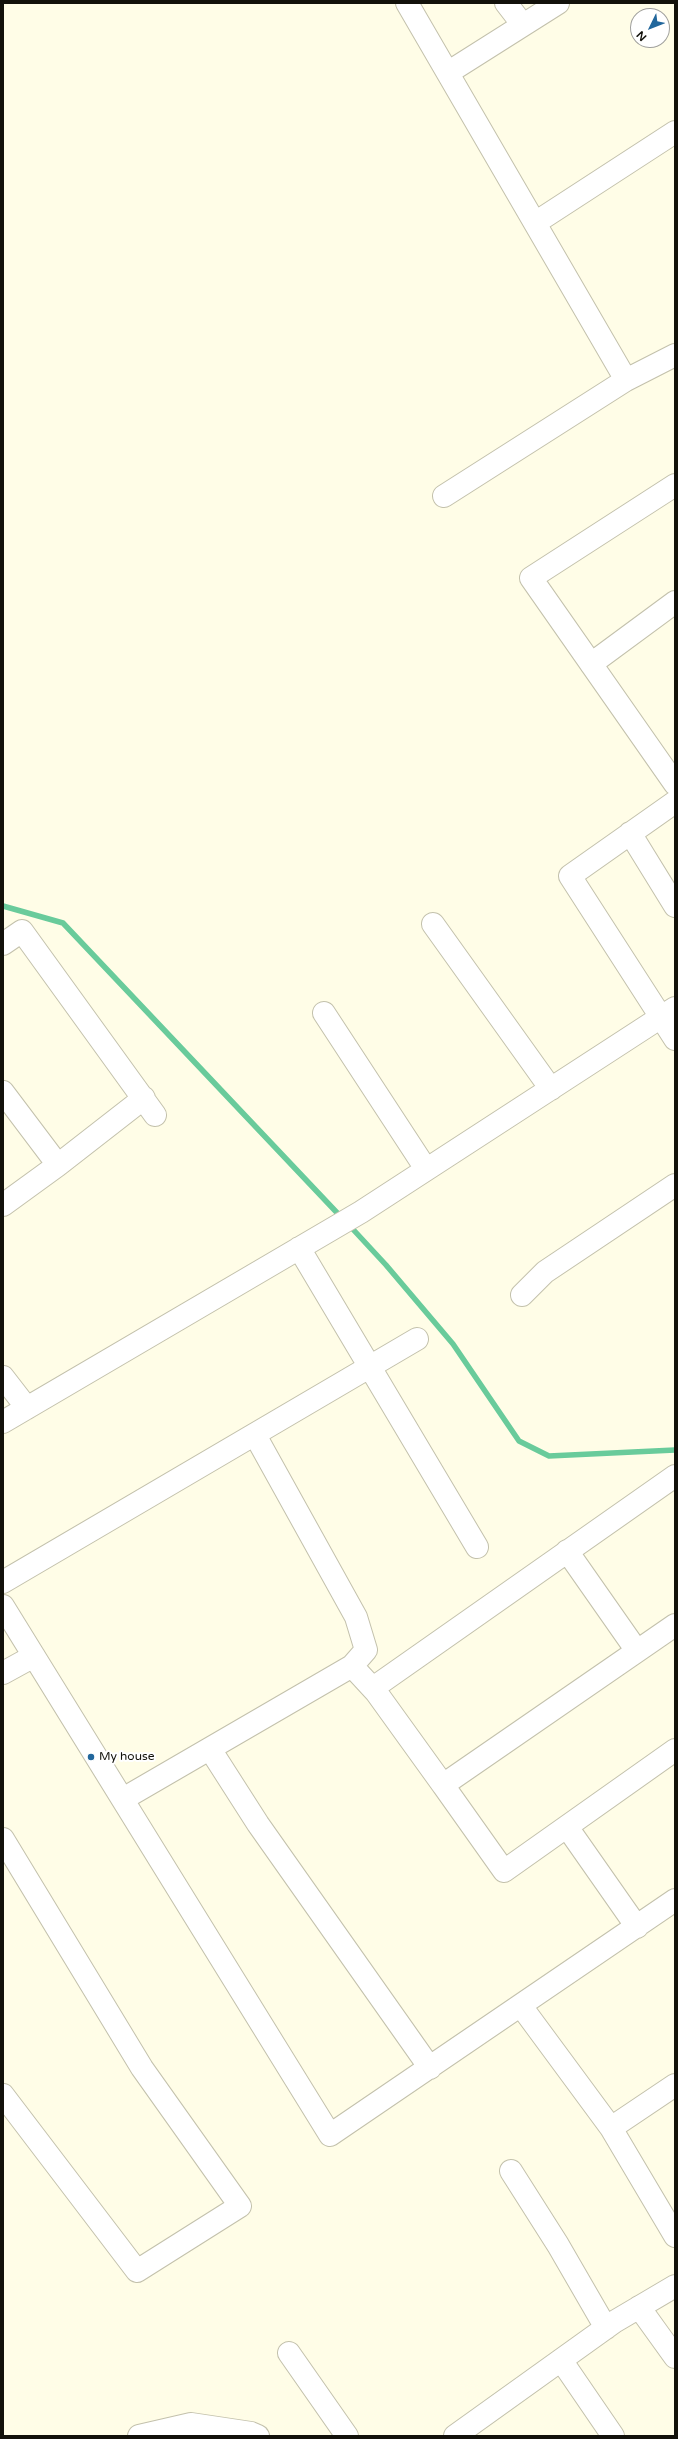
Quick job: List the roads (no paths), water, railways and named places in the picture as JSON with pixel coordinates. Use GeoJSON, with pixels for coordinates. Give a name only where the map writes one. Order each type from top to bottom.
{"type":"FeatureCollection","features":[{"type":"Feature","properties":{"kind":"street"},"geometry":{"type":"LineString","coordinates":[[407,3],[449,72],[626,380]]}},
{"type":"Feature","properties":{"kind":"street"},"geometry":{"type":"LineString","coordinates":[[506,3],[523,25]]}},
{"type":"Feature","properties":{"kind":"street"},"geometry":{"type":"LineString","coordinates":[[449,72],[558,3]]}},
{"type":"Feature","properties":{"kind":"street"},"geometry":{"type":"LineString","coordinates":[[535,223],[675,132]]}},
{"type":"Feature","properties":{"kind":"street"},"geometry":{"type":"LineString","coordinates":[[444,496],[626,380],[675,355]]}},
{"type":"Feature","properties":{"kind":"street"},"geometry":{"type":"LineString","coordinates":[[675,486],[531,578],[675,784]]}},
{"type":"Feature","properties":{"kind":"street"},"geometry":{"type":"LineString","coordinates":[[591,664],[675,602]]}},
{"type":"Feature","properties":{"kind":"street"},"geometry":{"type":"LineString","coordinates":[[675,802],[570,876],[668,1013],[675,1039]]}},
{"type":"Feature","properties":{"kind":"street"},"geometry":{"type":"LineString","coordinates":[[630,833],[675,906]]}},
{"type":"Feature","properties":{"kind":"street"},"geometry":{"type":"LineString","coordinates":[[433,924],[551,1089]]}},
{"type":"Feature","properties":{"kind":"street"},"geometry":{"type":"LineString","coordinates":[[3,944],[22,930],[149,1106],[58,1165],[3,1205]]}},
{"type":"Feature","properties":{"kind":"street"},"geometry":{"type":"LineString","coordinates":[[324,1013],[426,1170]]}},
{"type":"Feature","properties":{"kind":"street"},"geometry":{"type":"LineString","coordinates":[[3,1422],[345,1221],[668,1013]]}},
{"type":"Feature","properties":{"kind":"street"},"geometry":{"type":"LineString","coordinates":[[3,1092],[58,1165]]}},
{"type":"Feature","properties":{"kind":"street"},"geometry":{"type":"LineString","coordinates":[[522,1295],[545,1272],[675,1185]]}},
{"type":"Feature","properties":{"kind":"street"},"geometry":{"type":"LineString","coordinates":[[299,1248],[371,1366],[477,1547]]}},
{"type":"Feature","properties":{"kind":"street"},"geometry":{"type":"LineString","coordinates":[[3,1582],[417,1339]]}},
{"type":"Feature","properties":{"kind":"street"},"geometry":{"type":"LineString","coordinates":[[3,1377],[27,1408]]}},
{"type":"Feature","properties":{"kind":"street"},"geometry":{"type":"LineString","coordinates":[[123,1800],[352,1666],[366,1650],[356,1617],[255,1435]]}},
{"type":"Feature","properties":{"kind":"street"},"geometry":{"type":"LineString","coordinates":[[373,1688],[675,1476]]}},
{"type":"Feature","properties":{"kind":"street"},"geometry":{"type":"LineString","coordinates":[[567,1552],[637,1651]]}},
{"type":"Feature","properties":{"kind":"street"},"geometry":{"type":"LineString","coordinates":[[3,1606],[330,2135],[675,1900]]}},
{"type":"Feature","properties":{"kind":"street"},"geometry":{"type":"LineString","coordinates":[[443,1785],[675,1624]]}},
{"type":"Feature","properties":{"kind":"street"},"geometry":{"type":"LineString","coordinates":[[3,1673],[34,1656]]}},
{"type":"Feature","properties":{"kind":"street"},"geometry":{"type":"LineString","coordinates":[[352,1666],[373,1688],[504,1871],[675,1750]]}},
{"type":"Feature","properties":{"kind":"street"},"geometry":{"type":"LineString","coordinates":[[210,1749],[258,1824],[430,2068]]}},
{"type":"Feature","properties":{"kind":"street"},"geometry":{"type":"LineString","coordinates":[[567,1827],[637,1926]]}},
{"type":"Feature","properties":{"kind":"street"},"geometry":{"type":"LineString","coordinates":[[3,1839],[142,2068],[240,2206],[137,2271],[3,2095]]}},
{"type":"Feature","properties":{"kind":"street"},"geometry":{"type":"LineString","coordinates":[[521,2006],[611,2128],[675,2236]]}},
{"type":"Feature","properties":{"kind":"street"},"geometry":{"type":"LineString","coordinates":[[611,2128],[675,2085]]}},
{"type":"Feature","properties":{"kind":"street"},"geometry":{"type":"LineString","coordinates":[[511,2171],[606,2328]]}},
{"type":"Feature","properties":{"kind":"street"},"geometry":{"type":"LineString","coordinates":[[455,2436],[606,2328],[675,2286]]}},
{"type":"Feature","properties":{"kind":"street"},"geometry":{"type":"LineString","coordinates":[[639,2307],[675,2357]]}},
{"type":"Feature","properties":{"kind":"street"},"geometry":{"type":"LineString","coordinates":[[288,2352],[347,2436]]}},
{"type":"Feature","properties":{"kind":"street"},"geometry":{"type":"LineString","coordinates":[[561,2360],[613,2436]]}},
{"type":"Feature","properties":{"kind":"street"},"geometry":{"type":"LineString","coordinates":[[139,2436],[191,2424],[251,2433],[258,2436]]}},
{"type":"Feature","properties":{"kind":"waterway"},"geometry":{"type":"LineString","coordinates":[[3,906],[63,923],[342,1218]]}},
{"type":"Feature","properties":{"kind":"waterway"},"geometry":{"type":"LineString","coordinates":[[349,1225],[386,1265],[453,1344],[519,1441],[549,1456],[675,1450]]}},
{"type":"Feature","properties":{"kind":"place","name":"My house"},"geometry":{"type":"Point","coordinates":[91,1757]}}]}
